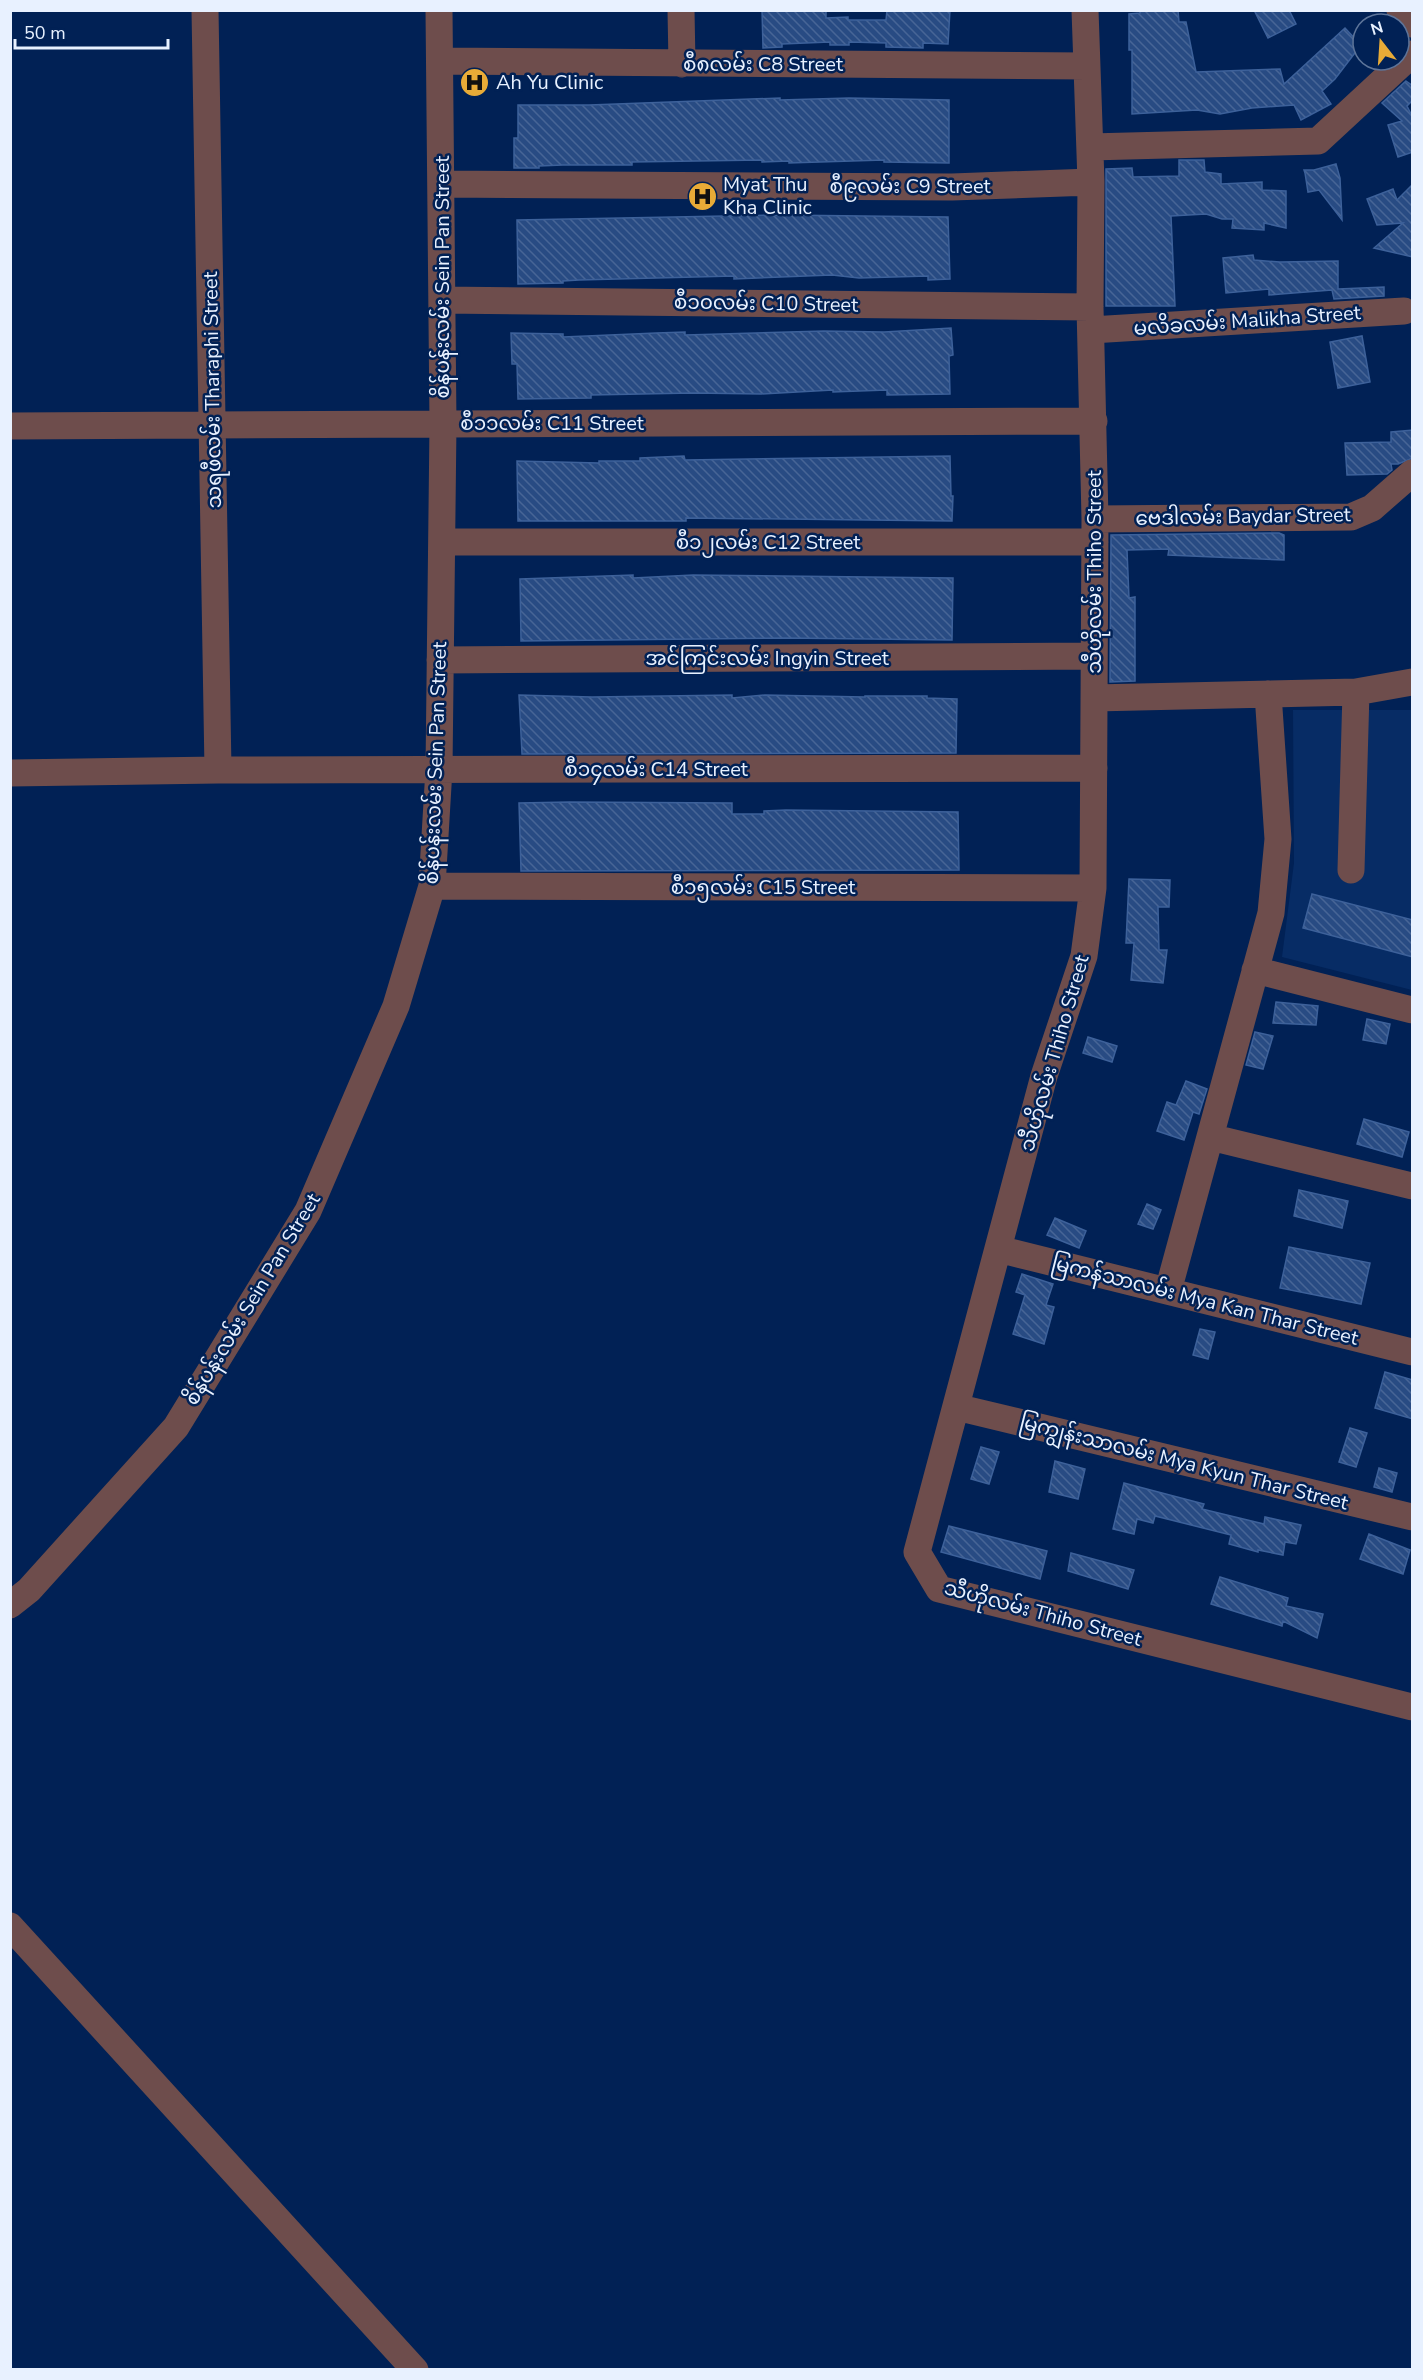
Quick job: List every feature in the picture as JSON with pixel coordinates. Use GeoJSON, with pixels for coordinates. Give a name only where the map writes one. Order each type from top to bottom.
{"type":"FeatureCollection","features":[{"type":"Feature","properties":{"kind":"street","name":"သရဖီလမ်း Tharaphi Street"},"geometry":{"type":"LineString","coordinates":[[205,10],[218,770]]}},
{"type":"Feature","properties":{"kind":"street","name":"စိန်ပန်းလမ်း Sein Pan Street"},"geometry":{"type":"LineString","coordinates":[[10,1605],[29,1590],[176,1427],[308,1211],[396,1006],[432,886],[439,769],[443,424],[439,10]]}},
{"type":"Feature","properties":{"kind":"street"},"geometry":{"type":"LineString","coordinates":[[681,10],[682,64]]}},
{"type":"Feature","properties":{"kind":"street","name":"သီဟိုလမ်း Thiho Street"},"geometry":{"type":"LineString","coordinates":[[1085,10],[1091,182],[1090,318],[1095,530],[1093,888],[1084,956],[1044,1076],[918,1552],[939,1589],[1413,1707]]}},
{"type":"Feature","properties":{"kind":"street"},"geometry":{"type":"LineString","coordinates":[[1400,10],[1413,24]]}},
{"type":"Feature","properties":{"kind":"street"},"geometry":{"type":"LineString","coordinates":[[1090,147],[1318,141],[1413,54]]}},
{"type":"Feature","properties":{"kind":"street","name":"စီ၈လမ်း C8 Street"},"geometry":{"type":"LineString","coordinates":[[440,61],[1087,66]]}},
{"type":"Feature","properties":{"kind":"street","name":"စီ၉လမ်း C9 Street"},"geometry":{"type":"LineString","coordinates":[[441,184],[952,187],[1091,182]]}},
{"type":"Feature","properties":{"kind":"street","name":"စီ၁၀လမ်း C10 Street"},"geometry":{"type":"LineString","coordinates":[[442,300],[1090,318]]}},
{"type":"Feature","properties":{"kind":"street","name":"မလိခလမ်း Malikha Street"},"geometry":{"type":"LineString","coordinates":[[1090,318],[1410,311]]}},
{"type":"Feature","properties":{"kind":"street","name":"စီ၁၁လမ်း C11 Street"},"geometry":{"type":"LineString","coordinates":[[10,426],[1094,421]]}},
{"type":"Feature","properties":{"kind":"street","name":"ဗေဒါလမ်း Baydar Street"},"geometry":{"type":"LineString","coordinates":[[1095,530],[1351,517],[1372,508],[1413,473]]}},
{"type":"Feature","properties":{"kind":"street","name":"စီ၁၂လမ်း C12 Street"},"geometry":{"type":"LineString","coordinates":[[442,542],[1095,530]]}},
{"type":"Feature","properties":{"kind":"street","name":"အင်ကြင်းလမ်း Ingyin Street"},"geometry":{"type":"LineString","coordinates":[[440,660],[1094,656]]}},
{"type":"Feature","properties":{"kind":"street"},"geometry":{"type":"LineString","coordinates":[[1094,698],[1356,692],[1413,682]]}},
{"type":"Feature","properties":{"kind":"street"},"geometry":{"type":"LineString","coordinates":[[1351,870],[1356,692]]}},
{"type":"Feature","properties":{"kind":"street"},"geometry":{"type":"LineString","coordinates":[[1168,1291],[1271,913],[1278,839],[1268,694]]}},
{"type":"Feature","properties":{"kind":"street","name":"စီ၁၄လမ်း C14 Street"},"geometry":{"type":"LineString","coordinates":[[10,773],[218,770],[1094,768]]}},
{"type":"Feature","properties":{"kind":"street","name":"စီ၁၅လမ်း C15 Street"},"geometry":{"type":"LineString","coordinates":[[432,886],[1093,888]]}},
{"type":"Feature","properties":{"kind":"street"},"geometry":{"type":"LineString","coordinates":[[1255,970],[1413,1010]]}},
{"type":"Feature","properties":{"kind":"street"},"geometry":{"type":"LineString","coordinates":[[1210,1137],[1413,1186]]}},
{"type":"Feature","properties":{"kind":"street","name":"မြကန်သာလမ်း Mya Kan Thar Street"},"geometry":{"type":"LineString","coordinates":[[998,1249],[1413,1352]]}},
{"type":"Feature","properties":{"kind":"street","name":"မြကျွန်းသာလမ်း Mya Kyun Thar Street"},"geometry":{"type":"LineString","coordinates":[[956,1407],[1413,1517]]}},
{"type":"Feature","properties":{"kind":"street"},"geometry":{"type":"LineString","coordinates":[[10,1926],[415,2370]]}},
{"type":"Feature","properties":{"kind":"shaded area"},"geometry":{"type":"Polygon","coordinates":[[[1293,710],[1412,710],[1412,990],[1282,957],[1294,863],[1293,710]]]}},
{"type":"Feature","properties":{"kind":"building"},"geometry":{"type":"Polygon","coordinates":[[[762,10],[826,10],[826,18],[886,20],[887,10],[950,10],[948,44],[923,43],[923,48],[886,47],[886,43],[849,42],[849,45],[830,45],[830,42],[782,44],[782,47],[763,48],[762,10]]]}},
{"type":"Feature","properties":{"kind":"building"},"geometry":{"type":"Polygon","coordinates":[[[1140,10],[1178,10],[1179,22],[1186,22],[1196,72],[1280,69],[1284,84],[1345,28],[1351,34],[1351,58],[1335,79],[1322,91],[1331,104],[1301,120],[1294,105],[1252,108],[1220,114],[1197,110],[1132,114],[1132,50],[1129,50],[1129,14],[1140,13],[1140,10]]]}},
{"type":"Feature","properties":{"kind":"building"},"geometry":{"type":"Polygon","coordinates":[[[1254,10],[1289,10],[1296,24],[1268,38],[1254,10]]]}},
{"type":"Feature","properties":{"kind":"building"},"geometry":{"type":"Polygon","coordinates":[[[1406,81],[1413,86],[1413,100],[1407,106],[1413,118],[1413,152],[1398,157],[1388,125],[1402,121],[1382,103],[1406,81]]]}},
{"type":"Feature","properties":{"kind":"building"},"geometry":{"type":"Polygon","coordinates":[[[780,98],[780,100],[849,98],[949,100],[949,163],[884,162],[884,160],[789,163],[789,161],[762,162],[762,160],[632,162],[632,165],[514,168],[514,138],[518,138],[518,105],[589,105],[780,98]]]}},
{"type":"Feature","properties":{"kind":"building"},"geometry":{"type":"Polygon","coordinates":[[[1179,160],[1204,160],[1205,172],[1221,174],[1221,184],[1262,182],[1262,190],[1286,191],[1286,228],[1264,223],[1264,230],[1232,228],[1233,219],[1222,219],[1206,214],[1171,216],[1175,306],[1106,306],[1106,169],[1132,168],[1133,177],[1179,176],[1179,160]]]}},
{"type":"Feature","properties":{"kind":"building"},"geometry":{"type":"Polygon","coordinates":[[[1336,164],[1340,178],[1342,220],[1319,190],[1308,192],[1304,170],[1314,170],[1336,164]]]}},
{"type":"Feature","properties":{"kind":"building"},"geometry":{"type":"Polygon","coordinates":[[[1413,184],[1413,257],[1374,248],[1403,223],[1377,225],[1367,199],[1393,189],[1397,200],[1413,184]]]}},
{"type":"Feature","properties":{"kind":"building"},"geometry":{"type":"Polygon","coordinates":[[[780,215],[948,217],[950,279],[928,280],[928,276],[859,278],[832,275],[734,279],[734,276],[518,284],[517,220],[780,215]]]}},
{"type":"Feature","properties":{"kind":"building"},"geometry":{"type":"Polygon","coordinates":[[[1253,255],[1254,260],[1280,262],[1338,261],[1338,289],[1384,287],[1384,296],[1334,299],[1332,290],[1269,295],[1269,289],[1226,293],[1223,258],[1253,255]]]}},
{"type":"Feature","properties":{"kind":"building"},"geometry":{"type":"Polygon","coordinates":[[[951,328],[953,355],[949,356],[950,394],[887,395],[887,390],[833,392],[833,390],[761,394],[591,395],[591,398],[518,399],[517,364],[512,364],[511,333],[563,334],[563,337],[685,332],[685,335],[824,331],[884,332],[951,328]]]}},
{"type":"Feature","properties":{"kind":"building"},"geometry":{"type":"Polygon","coordinates":[[[1362,336],[1370,382],[1338,388],[1330,342],[1362,336]]]}},
{"type":"Feature","properties":{"kind":"building"},"geometry":{"type":"Polygon","coordinates":[[[1413,430],[1413,458],[1398,464],[1391,464],[1392,470],[1387,474],[1347,475],[1345,443],[1391,442],[1391,432],[1413,430]]]}},
{"type":"Feature","properties":{"kind":"building"},"geometry":{"type":"Polygon","coordinates":[[[684,456],[685,460],[950,456],[952,521],[686,518],[686,521],[518,521],[517,461],[599,463],[599,461],[640,461],[640,458],[684,456]]]}},
{"type":"Feature","properties":{"kind":"building"},"geometry":{"type":"Polygon","coordinates":[[[1279,533],[1284,535],[1284,560],[1168,555],[1169,549],[1127,550],[1129,598],[1135,597],[1135,681],[1110,682],[1111,535],[1279,533]]]}},
{"type":"Feature","properties":{"kind":"building"},"geometry":{"type":"Polygon","coordinates":[[[633,575],[633,578],[693,575],[953,578],[952,640],[785,638],[521,641],[520,579],[633,575]]]}},
{"type":"Feature","properties":{"kind":"building"},"geometry":{"type":"Polygon","coordinates":[[[519,695],[592,697],[732,695],[732,698],[765,695],[927,696],[927,698],[957,699],[956,753],[522,754],[519,695]]]}},
{"type":"Feature","properties":{"kind":"building"},"geometry":{"type":"Polygon","coordinates":[[[519,803],[732,803],[732,814],[764,814],[764,811],[786,810],[958,812],[959,870],[521,871],[519,803]]]}},
{"type":"Feature","properties":{"kind":"building"},"geometry":{"type":"Polygon","coordinates":[[[1129,879],[1170,880],[1169,907],[1158,907],[1159,950],[1167,950],[1163,983],[1131,980],[1134,943],[1126,943],[1129,879]]]}},
{"type":"Feature","properties":{"kind":"building"},"geometry":{"type":"Polygon","coordinates":[[[1312,894],[1413,920],[1413,957],[1303,928],[1312,894]]]}},
{"type":"Feature","properties":{"kind":"building"},"geometry":{"type":"Polygon","coordinates":[[[1276,1002],[1318,1006],[1316,1025],[1273,1023],[1276,1002]]]}},
{"type":"Feature","properties":{"kind":"building"},"geometry":{"type":"Polygon","coordinates":[[[1367,1019],[1390,1024],[1386,1044],[1363,1040],[1367,1019]]]}},
{"type":"Feature","properties":{"kind":"building"},"geometry":{"type":"Polygon","coordinates":[[[1255,1032],[1273,1036],[1263,1069],[1246,1065],[1255,1032]]]}},
{"type":"Feature","properties":{"kind":"building"},"geometry":{"type":"Polygon","coordinates":[[[1088,1037],[1117,1046],[1112,1062],[1083,1053],[1088,1037]]]}},
{"type":"Feature","properties":{"kind":"building"},"geometry":{"type":"Polygon","coordinates":[[[1186,1081],[1207,1089],[1199,1114],[1193,1112],[1184,1140],[1157,1131],[1167,1102],[1176,1105],[1186,1081]]]}},
{"type":"Feature","properties":{"kind":"building"},"geometry":{"type":"Polygon","coordinates":[[[1364,1119],[1409,1132],[1402,1157],[1357,1144],[1364,1119]]]}},
{"type":"Feature","properties":{"kind":"building"},"geometry":{"type":"Polygon","coordinates":[[[1299,1190],[1348,1201],[1342,1228],[1294,1216],[1299,1190]]]}},
{"type":"Feature","properties":{"kind":"building"},"geometry":{"type":"Polygon","coordinates":[[[1147,1204],[1161,1210],[1153,1229],[1138,1224],[1147,1204]]]}},
{"type":"Feature","properties":{"kind":"building"},"geometry":{"type":"Polygon","coordinates":[[[1055,1218],[1086,1231],[1079,1248],[1047,1235],[1055,1218]]]}},
{"type":"Feature","properties":{"kind":"building"},"geometry":{"type":"Polygon","coordinates":[[[1289,1247],[1370,1263],[1361,1304],[1280,1288],[1289,1247]]]}},
{"type":"Feature","properties":{"kind":"building"},"geometry":{"type":"Polygon","coordinates":[[[1022,1274],[1053,1284],[1046,1305],[1054,1307],[1044,1344],[1013,1334],[1025,1295],[1016,1292],[1022,1274]]]}},
{"type":"Feature","properties":{"kind":"building"},"geometry":{"type":"Polygon","coordinates":[[[1200,1329],[1215,1332],[1208,1359],[1193,1355],[1200,1329]]]}},
{"type":"Feature","properties":{"kind":"building"},"geometry":{"type":"Polygon","coordinates":[[[1385,1372],[1413,1380],[1413,1419],[1375,1408],[1385,1372]]]}},
{"type":"Feature","properties":{"kind":"building"},"geometry":{"type":"Polygon","coordinates":[[[1350,1428],[1367,1433],[1356,1467],[1339,1462],[1350,1428]]]}},
{"type":"Feature","properties":{"kind":"building"},"geometry":{"type":"Polygon","coordinates":[[[981,1447],[999,1452],[989,1484],[971,1479],[981,1447]]]}},
{"type":"Feature","properties":{"kind":"building"},"geometry":{"type":"Polygon","coordinates":[[[1055,1461],[1085,1469],[1078,1499],[1049,1492],[1055,1461]]]}},
{"type":"Feature","properties":{"kind":"building"},"geometry":{"type":"Polygon","coordinates":[[[1379,1468],[1397,1473],[1392,1492],[1374,1487],[1379,1468]]]}},
{"type":"Feature","properties":{"kind":"building"},"geometry":{"type":"Polygon","coordinates":[[[1124,1483],[1204,1504],[1202,1509],[1264,1524],[1265,1517],[1301,1525],[1296,1544],[1285,1542],[1283,1555],[1258,1550],[1258,1552],[1229,1544],[1231,1535],[1155,1516],[1153,1523],[1137,1519],[1134,1534],[1113,1529],[1124,1483]]]}},
{"type":"Feature","properties":{"kind":"building"},"geometry":{"type":"Polygon","coordinates":[[[949,1526],[1047,1551],[1040,1579],[941,1552],[949,1526]]]}},
{"type":"Feature","properties":{"kind":"building"},"geometry":{"type":"Polygon","coordinates":[[[1369,1534],[1410,1550],[1403,1574],[1360,1559],[1369,1534]]]}},
{"type":"Feature","properties":{"kind":"building"},"geometry":{"type":"Polygon","coordinates":[[[1071,1553],[1134,1570],[1128,1589],[1068,1571],[1071,1553]]]}},
{"type":"Feature","properties":{"kind":"building"},"geometry":{"type":"Polygon","coordinates":[[[1220,1577],[1288,1598],[1286,1606],[1323,1614],[1317,1638],[1283,1621],[1282,1626],[1211,1604],[1220,1577]]]}},
{"type":"Feature","properties":{"kind":"place","name":"Ah Yu Clinic"},"geometry":{"type":"Point","coordinates":[475,82]}},
{"type":"Feature","properties":{"kind":"place","name":"Myat Thu Kha Clinic"},"geometry":{"type":"Point","coordinates":[702,196]}}]}
